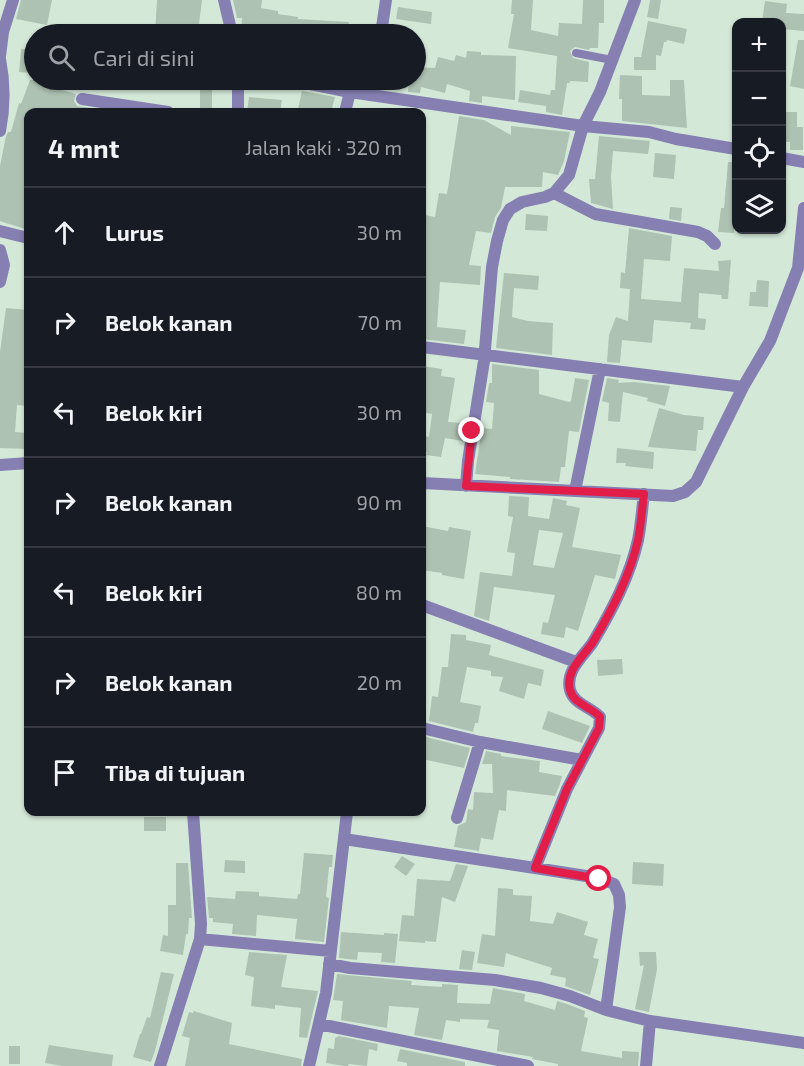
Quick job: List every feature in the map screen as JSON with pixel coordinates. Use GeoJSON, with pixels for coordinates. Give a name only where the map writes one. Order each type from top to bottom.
{"type":"FeatureCollection","features":[{"type":"Feature","properties":{"kind":"street"},"geometry":{"type":"LineString","coordinates":[[0,131],[4,91],[0,58],[3,32],[13,0]]}},
{"type":"Feature","properties":{"kind":"street"},"geometry":{"type":"LineString","coordinates":[[224,0],[230,24]]}},
{"type":"Feature","properties":{"kind":"street"},"geometry":{"type":"LineString","coordinates":[[383,24],[387,0]]}},
{"type":"Feature","properties":{"kind":"street"},"geometry":{"type":"LineString","coordinates":[[466,486],[484,355],[492,267],[496,241],[503,220],[510,209],[522,202],[554,193],[569,176],[583,126],[600,92],[635,0]]}},
{"type":"Feature","properties":{"kind":"street"},"geometry":{"type":"LineString","coordinates":[[238,90],[238,108]]}},
{"type":"Feature","properties":{"kind":"street"},"geometry":{"type":"LineString","coordinates":[[340,90],[583,126],[649,132],[732,148]]}},
{"type":"Feature","properties":{"kind":"street"},"geometry":{"type":"LineString","coordinates":[[370,94],[371,90]]}},
{"type":"Feature","properties":{"kind":"street"},"geometry":{"type":"LineString","coordinates":[[346,108],[350,92]]}},
{"type":"Feature","properties":{"kind":"street"},"geometry":{"type":"LineString","coordinates":[[82,99],[142,108]]}},
{"type":"Feature","properties":{"kind":"street"},"geometry":{"type":"LineString","coordinates":[[786,159],[804,162]]}},
{"type":"Feature","properties":{"kind":"street"},"geometry":{"type":"LineString","coordinates":[[554,193],[595,214],[698,232],[707,236],[715,244]]}},
{"type":"Feature","properties":{"kind":"street"},"geometry":{"type":"LineString","coordinates":[[426,483],[673,496],[685,492],[696,482],[743,387],[770,340],[798,268],[804,208]]}},
{"type":"Feature","properties":{"kind":"street"},"geometry":{"type":"LineString","coordinates":[[0,231],[24,237]]}},
{"type":"Feature","properties":{"kind":"street"},"geometry":{"type":"LineString","coordinates":[[0,250],[4,265],[0,282]]}},
{"type":"Feature","properties":{"kind":"street"},"geometry":{"type":"LineString","coordinates":[[426,348],[743,387]]}},
{"type":"Feature","properties":{"kind":"street"},"geometry":{"type":"LineString","coordinates":[[575,491],[600,369]]}},
{"type":"Feature","properties":{"kind":"street"},"geometry":{"type":"LineString","coordinates":[[0,465],[24,463]]}},
{"type":"Feature","properties":{"kind":"street"},"geometry":{"type":"LineString","coordinates":[[535,868],[567,789],[599,728],[600,717],[595,711],[575,700],[570,691],[570,683],[576,662],[591,645],[621,592],[638,541],[644,494]]}},
{"type":"Feature","properties":{"kind":"street"},"geometry":{"type":"LineString","coordinates":[[426,606],[576,662]]}},
{"type":"Feature","properties":{"kind":"street"},"geometry":{"type":"LineString","coordinates":[[426,729],[480,742],[582,760]]}},
{"type":"Feature","properties":{"kind":"street"},"geometry":{"type":"LineString","coordinates":[[457,818],[480,742]]}},
{"type":"Feature","properties":{"kind":"street"},"geometry":{"type":"LineString","coordinates":[[160,1066],[200,939],[201,924],[193,816]]}},
{"type":"Feature","properties":{"kind":"street"},"geometry":{"type":"LineString","coordinates":[[309,1066],[326,993],[347,816]]}},
{"type":"Feature","properties":{"kind":"street"},"geometry":{"type":"LineString","coordinates":[[344,839],[535,868],[599,879],[614,884],[619,895],[620,907],[606,1010]]}},
{"type":"Feature","properties":{"kind":"street"},"geometry":{"type":"LineString","coordinates":[[200,939],[330,951]]}},
{"type":"Feature","properties":{"kind":"street"},"geometry":{"type":"LineString","coordinates":[[328,964],[350,968],[495,980],[570,996],[629,1017],[804,1044]]}},
{"type":"Feature","properties":{"kind":"street"},"geometry":{"type":"LineString","coordinates":[[646,1066],[650,1021]]}},
{"type":"Feature","properties":{"kind":"street"},"geometry":{"type":"LineString","coordinates":[[319,1024],[512,1065],[528,1066]]}},
{"type":"Feature","properties":{"kind":"lane"},"geometry":{"type":"LineString","coordinates":[[576,53],[612,60]]}},
{"type":"Feature","properties":{"kind":"building"},"geometry":{"type":"Polygon","coordinates":[[[21,0],[52,0],[47,24],[16,19],[21,0]]]}},
{"type":"Feature","properties":{"kind":"building"},"geometry":{"type":"Polygon","coordinates":[[[157,0],[202,0],[199,24],[156,24],[157,0]]]}},
{"type":"Feature","properties":{"kind":"building"},"geometry":{"type":"Polygon","coordinates":[[[233,0],[262,0],[261,8],[278,11],[278,14],[298,17],[298,19],[349,22],[349,24],[242,24],[242,18],[237,18],[233,0]]]}},
{"type":"Feature","properties":{"kind":"building"},"geometry":{"type":"Polygon","coordinates":[[[512,0],[533,0],[531,30],[558,36],[559,23],[582,24],[583,0],[604,0],[604,23],[599,23],[598,48],[589,50],[575,47],[570,51],[573,58],[589,62],[588,82],[570,81],[567,83],[562,115],[546,112],[546,106],[518,102],[520,90],[550,95],[551,90],[555,90],[557,56],[508,48],[514,14],[511,14],[512,0]]]}},
{"type":"Feature","properties":{"kind":"building"},"geometry":{"type":"Polygon","coordinates":[[[650,0],[661,0],[658,19],[647,17],[650,0]]]}},
{"type":"Feature","properties":{"kind":"building"},"geometry":{"type":"Polygon","coordinates":[[[765,1],[787,4],[786,13],[804,14],[804,31],[786,29],[786,18],[763,18],[765,1]]]}},
{"type":"Feature","properties":{"kind":"building"},"geometry":{"type":"Polygon","coordinates":[[[398,7],[432,12],[431,24],[396,19],[398,7]]]}},
{"type":"Feature","properties":{"kind":"building"},"geometry":{"type":"Polygon","coordinates":[[[648,21],[687,29],[684,44],[667,40],[664,42],[661,56],[656,55],[656,70],[634,70],[634,57],[641,57],[648,21]]]}},
{"type":"Feature","properties":{"kind":"building"},"geometry":{"type":"Polygon","coordinates":[[[798,40],[804,40],[804,89],[790,86],[798,40]]]}},
{"type":"Feature","properties":{"kind":"building"},"geometry":{"type":"Polygon","coordinates":[[[21,49],[24,49],[24,72],[19,72],[21,49]]]}},
{"type":"Feature","properties":{"kind":"building"},"geometry":{"type":"Polygon","coordinates":[[[467,51],[481,52],[481,55],[516,56],[515,100],[482,96],[482,103],[469,101],[470,91],[447,84],[445,93],[426,88],[426,68],[435,68],[438,57],[454,61],[456,55],[466,58],[467,51]]]}},
{"type":"Feature","properties":{"kind":"building"},"geometry":{"type":"Polygon","coordinates":[[[620,75],[642,76],[642,95],[670,96],[670,80],[684,80],[687,128],[622,121],[622,99],[619,99],[620,75]]]}},
{"type":"Feature","properties":{"kind":"building"},"geometry":{"type":"Polygon","coordinates":[[[26,90],[62,90],[76,94],[74,101],[77,106],[90,108],[24,108],[24,229],[0,221],[0,166],[6,136],[8,132],[11,132],[19,103],[21,104],[26,90]]]}},
{"type":"Feature","properties":{"kind":"building"},"geometry":{"type":"Polygon","coordinates":[[[200,90],[212,90],[212,108],[200,108],[200,90]]]}},
{"type":"Feature","properties":{"kind":"building"},"geometry":{"type":"Polygon","coordinates":[[[408,90],[420,90],[420,93],[408,92],[408,90]]]}},
{"type":"Feature","properties":{"kind":"building"},"geometry":{"type":"Polygon","coordinates":[[[302,91],[335,97],[332,108],[298,108],[302,91]]]}},
{"type":"Feature","properties":{"kind":"building"},"geometry":{"type":"Polygon","coordinates":[[[249,97],[282,100],[281,108],[248,108],[249,97]]]}},
{"type":"Feature","properties":{"kind":"building"},"geometry":{"type":"Polygon","coordinates":[[[786,112],[797,112],[797,127],[803,127],[803,150],[790,150],[790,142],[786,142],[786,112]]]}},
{"type":"Feature","properties":{"kind":"building"},"geometry":{"type":"Polygon","coordinates":[[[459,116],[484,120],[511,135],[511,126],[570,132],[564,161],[558,175],[543,172],[542,187],[505,187],[501,208],[495,217],[491,233],[476,231],[469,265],[481,266],[480,285],[440,282],[437,327],[466,330],[464,344],[426,339],[426,215],[435,217],[439,193],[447,194],[459,116]]]}},
{"type":"Feature","properties":{"kind":"building"},"geometry":{"type":"Polygon","coordinates":[[[599,136],[650,141],[648,154],[613,151],[611,177],[613,209],[591,203],[589,179],[595,179],[599,136]]]}},
{"type":"Feature","properties":{"kind":"building"},"geometry":{"type":"Polygon","coordinates":[[[655,153],[676,155],[674,179],[653,177],[655,153]]]}},
{"type":"Feature","properties":{"kind":"building"},"geometry":{"type":"Polygon","coordinates":[[[728,162],[732,162],[732,233],[718,232],[721,208],[724,208],[728,162]]]}},
{"type":"Feature","properties":{"kind":"building"},"geometry":{"type":"Polygon","coordinates":[[[670,207],[682,208],[681,221],[669,219],[670,207]]]}},
{"type":"Feature","properties":{"kind":"building"},"geometry":{"type":"Polygon","coordinates":[[[526,214],[548,216],[547,231],[525,230],[526,214]]]}},
{"type":"Feature","properties":{"kind":"building"},"geometry":{"type":"Polygon","coordinates":[[[629,228],[672,236],[670,261],[644,259],[641,299],[681,302],[684,268],[719,271],[718,261],[731,260],[728,299],[722,299],[721,295],[699,293],[698,318],[706,319],[705,330],[690,329],[691,323],[654,320],[652,343],[622,340],[620,363],[607,362],[609,335],[616,317],[628,321],[630,289],[620,288],[621,272],[625,273],[629,228]]]}},
{"type":"Feature","properties":{"kind":"building"},"geometry":{"type":"Polygon","coordinates":[[[504,273],[539,276],[538,290],[514,288],[512,317],[553,323],[552,355],[496,348],[504,273]]]}},
{"type":"Feature","properties":{"kind":"building"},"geometry":{"type":"Polygon","coordinates":[[[757,280],[769,281],[768,307],[749,306],[750,292],[756,292],[757,280]]]}},
{"type":"Feature","properties":{"kind":"building"},"geometry":{"type":"Polygon","coordinates":[[[6,308],[24,310],[24,406],[17,405],[15,432],[24,433],[24,449],[0,448],[0,352],[6,308]]]}},
{"type":"Feature","properties":{"kind":"building"},"geometry":{"type":"Polygon","coordinates":[[[492,364],[539,370],[539,394],[569,402],[575,378],[589,380],[579,432],[569,431],[565,467],[561,467],[559,482],[475,474],[482,428],[492,429],[494,403],[486,402],[489,383],[492,383],[492,364]]]}},
{"type":"Feature","properties":{"kind":"building"},"geometry":{"type":"Polygon","coordinates":[[[426,367],[442,369],[441,376],[455,378],[448,422],[465,425],[463,441],[445,438],[441,457],[426,455],[426,436],[429,437],[432,414],[426,413],[426,367]]]}},
{"type":"Feature","properties":{"kind":"building"},"geometry":{"type":"Polygon","coordinates":[[[607,378],[619,380],[618,383],[634,382],[670,386],[665,406],[647,401],[648,398],[623,392],[620,422],[608,421],[609,403],[602,401],[607,378]]]}},
{"type":"Feature","properties":{"kind":"building"},"geometry":{"type":"Polygon","coordinates":[[[659,408],[684,415],[704,417],[703,430],[698,430],[696,451],[648,447],[659,408]]]}},
{"type":"Feature","properties":{"kind":"building"},"geometry":{"type":"Polygon","coordinates":[[[617,448],[654,452],[653,469],[616,463],[617,448]]]}},
{"type":"Feature","properties":{"kind":"building"},"geometry":{"type":"Polygon","coordinates":[[[509,496],[529,497],[528,516],[549,519],[553,498],[567,501],[566,505],[580,508],[572,547],[621,555],[615,579],[595,575],[578,631],[566,627],[564,638],[541,634],[543,622],[548,623],[555,595],[494,587],[489,621],[474,616],[480,572],[512,576],[515,553],[507,552],[513,517],[508,516],[509,496]],[[539,530],[533,565],[554,568],[563,533],[539,530]]]}},
{"type":"Feature","properties":{"kind":"building"},"geometry":{"type":"Polygon","coordinates":[[[426,527],[448,531],[449,527],[471,531],[464,579],[442,575],[442,573],[426,571],[426,527]]]}},
{"type":"Feature","properties":{"kind":"building"},"geometry":{"type":"Polygon","coordinates":[[[451,634],[466,635],[466,640],[491,645],[489,655],[544,670],[541,686],[528,683],[524,699],[499,691],[503,677],[491,676],[491,671],[467,667],[460,702],[481,706],[478,723],[475,723],[473,732],[429,721],[432,696],[438,697],[442,667],[448,667],[451,634]]]}},
{"type":"Feature","properties":{"kind":"building"},"geometry":{"type":"Polygon","coordinates":[[[622,659],[623,674],[598,676],[597,660],[622,659]]]}},
{"type":"Feature","properties":{"kind":"building"},"geometry":{"type":"Polygon","coordinates":[[[548,711],[590,726],[582,743],[542,729],[548,711]]]}},
{"type":"Feature","properties":{"kind":"building"},"geometry":{"type":"Polygon","coordinates":[[[426,737],[470,748],[464,768],[426,760],[426,737]]]}},
{"type":"Feature","properties":{"kind":"building"},"geometry":{"type":"Polygon","coordinates":[[[486,751],[501,754],[501,756],[540,761],[539,772],[562,776],[560,784],[555,796],[507,790],[506,811],[499,810],[493,840],[481,838],[479,851],[454,847],[458,826],[466,822],[468,809],[473,810],[474,792],[493,793],[492,764],[482,764],[486,751]]]}},
{"type":"Feature","properties":{"kind":"building"},"geometry":{"type":"Polygon","coordinates":[[[144,817],[166,817],[166,831],[144,831],[144,817]]]}},
{"type":"Feature","properties":{"kind":"building"},"geometry":{"type":"Polygon","coordinates":[[[304,853],[333,855],[332,867],[329,867],[326,897],[329,898],[324,942],[295,939],[297,919],[257,915],[256,936],[232,934],[233,924],[213,922],[213,918],[209,918],[207,897],[235,899],[236,891],[259,892],[259,896],[297,899],[300,894],[304,853]]]}},
{"type":"Feature","properties":{"kind":"building"},"geometry":{"type":"Polygon","coordinates":[[[402,856],[415,864],[406,876],[394,867],[402,856]]]}},
{"type":"Feature","properties":{"kind":"building"},"geometry":{"type":"Polygon","coordinates":[[[225,860],[245,861],[245,873],[224,872],[225,860]]]}},
{"type":"Feature","properties":{"kind":"building"},"geometry":{"type":"Polygon","coordinates":[[[633,862],[664,864],[663,886],[632,884],[633,862]]]}},
{"type":"Feature","properties":{"kind":"building"},"geometry":{"type":"Polygon","coordinates":[[[176,863],[188,863],[192,918],[189,918],[183,955],[160,951],[163,935],[168,936],[168,905],[176,905],[176,863]]]}},
{"type":"Feature","properties":{"kind":"building"},"geometry":{"type":"Polygon","coordinates":[[[456,864],[468,866],[455,902],[442,897],[436,942],[399,941],[402,915],[414,916],[417,879],[450,881],[456,864]]]}},
{"type":"Feature","properties":{"kind":"building"},"geometry":{"type":"Polygon","coordinates":[[[498,888],[513,889],[513,895],[532,896],[530,921],[553,924],[557,912],[588,922],[584,935],[598,939],[593,958],[599,959],[590,995],[565,986],[566,978],[550,975],[552,968],[506,953],[504,967],[477,963],[482,934],[495,936],[498,888]]]}},
{"type":"Feature","properties":{"kind":"building"},"geometry":{"type":"Polygon","coordinates":[[[341,932],[398,934],[395,963],[381,962],[382,953],[358,952],[357,960],[339,958],[341,932]]]}},
{"type":"Feature","properties":{"kind":"building"},"geometry":{"type":"Polygon","coordinates":[[[462,950],[475,952],[472,970],[459,969],[462,950]]]}},
{"type":"Feature","properties":{"kind":"building"},"geometry":{"type":"Polygon","coordinates":[[[249,952],[287,955],[281,987],[318,991],[307,1038],[299,1037],[301,1008],[275,1005],[275,1009],[251,1006],[254,977],[245,975],[249,952]]]}},
{"type":"Feature","properties":{"kind":"building"},"geometry":{"type":"Polygon","coordinates":[[[639,952],[656,952],[657,969],[649,1012],[635,1009],[644,965],[640,966],[639,952]]]}},
{"type":"Feature","properties":{"kind":"building"},"geometry":{"type":"Polygon","coordinates":[[[161,972],[174,974],[151,1062],[133,1057],[147,1017],[150,1018],[161,972]]]}},
{"type":"Feature","properties":{"kind":"building"},"geometry":{"type":"Polygon","coordinates":[[[337,974],[412,981],[411,985],[442,987],[442,984],[458,985],[457,1003],[490,1004],[493,988],[525,994],[524,1001],[555,1010],[557,1001],[567,1004],[585,1011],[584,1017],[588,1018],[581,1051],[622,1058],[622,1051],[639,1052],[638,1066],[558,1066],[558,1064],[532,1059],[533,1057],[497,1051],[499,1030],[487,1028],[489,1020],[460,1019],[460,1022],[446,1020],[442,1040],[414,1035],[419,1008],[389,1006],[387,1028],[341,1020],[343,1001],[333,1000],[337,974]]]}},
{"type":"Feature","properties":{"kind":"building"},"geometry":{"type":"Polygon","coordinates":[[[194,1011],[232,1023],[229,1044],[302,1059],[301,1066],[185,1066],[190,1038],[182,1036],[189,1012],[194,1011]]]}},
{"type":"Feature","properties":{"kind":"building"},"geometry":{"type":"Polygon","coordinates":[[[339,1036],[378,1044],[377,1051],[369,1049],[367,1066],[326,1063],[328,1048],[334,1049],[335,1038],[339,1036]]]}},
{"type":"Feature","properties":{"kind":"building"},"geometry":{"type":"Polygon","coordinates":[[[49,1045],[113,1055],[112,1066],[62,1066],[45,1063],[49,1045]]]}},
{"type":"Feature","properties":{"kind":"building"},"geometry":{"type":"Polygon","coordinates":[[[9,1046],[20,1046],[20,1064],[9,1064],[9,1046]]]}},
{"type":"Feature","properties":{"kind":"building"},"geometry":{"type":"Polygon","coordinates":[[[400,1049],[465,1062],[465,1066],[407,1066],[407,1063],[397,1061],[400,1049]]]}},
{"type":"Feature","properties":{"kind":"route"},"geometry":{"type":"LineString","coordinates":[[472,431],[466,486],[644,494],[638,541],[621,592],[591,645],[576,662],[570,683],[570,691],[575,700],[595,711],[600,717],[599,728],[567,789],[535,868],[599,879]]}}]}
